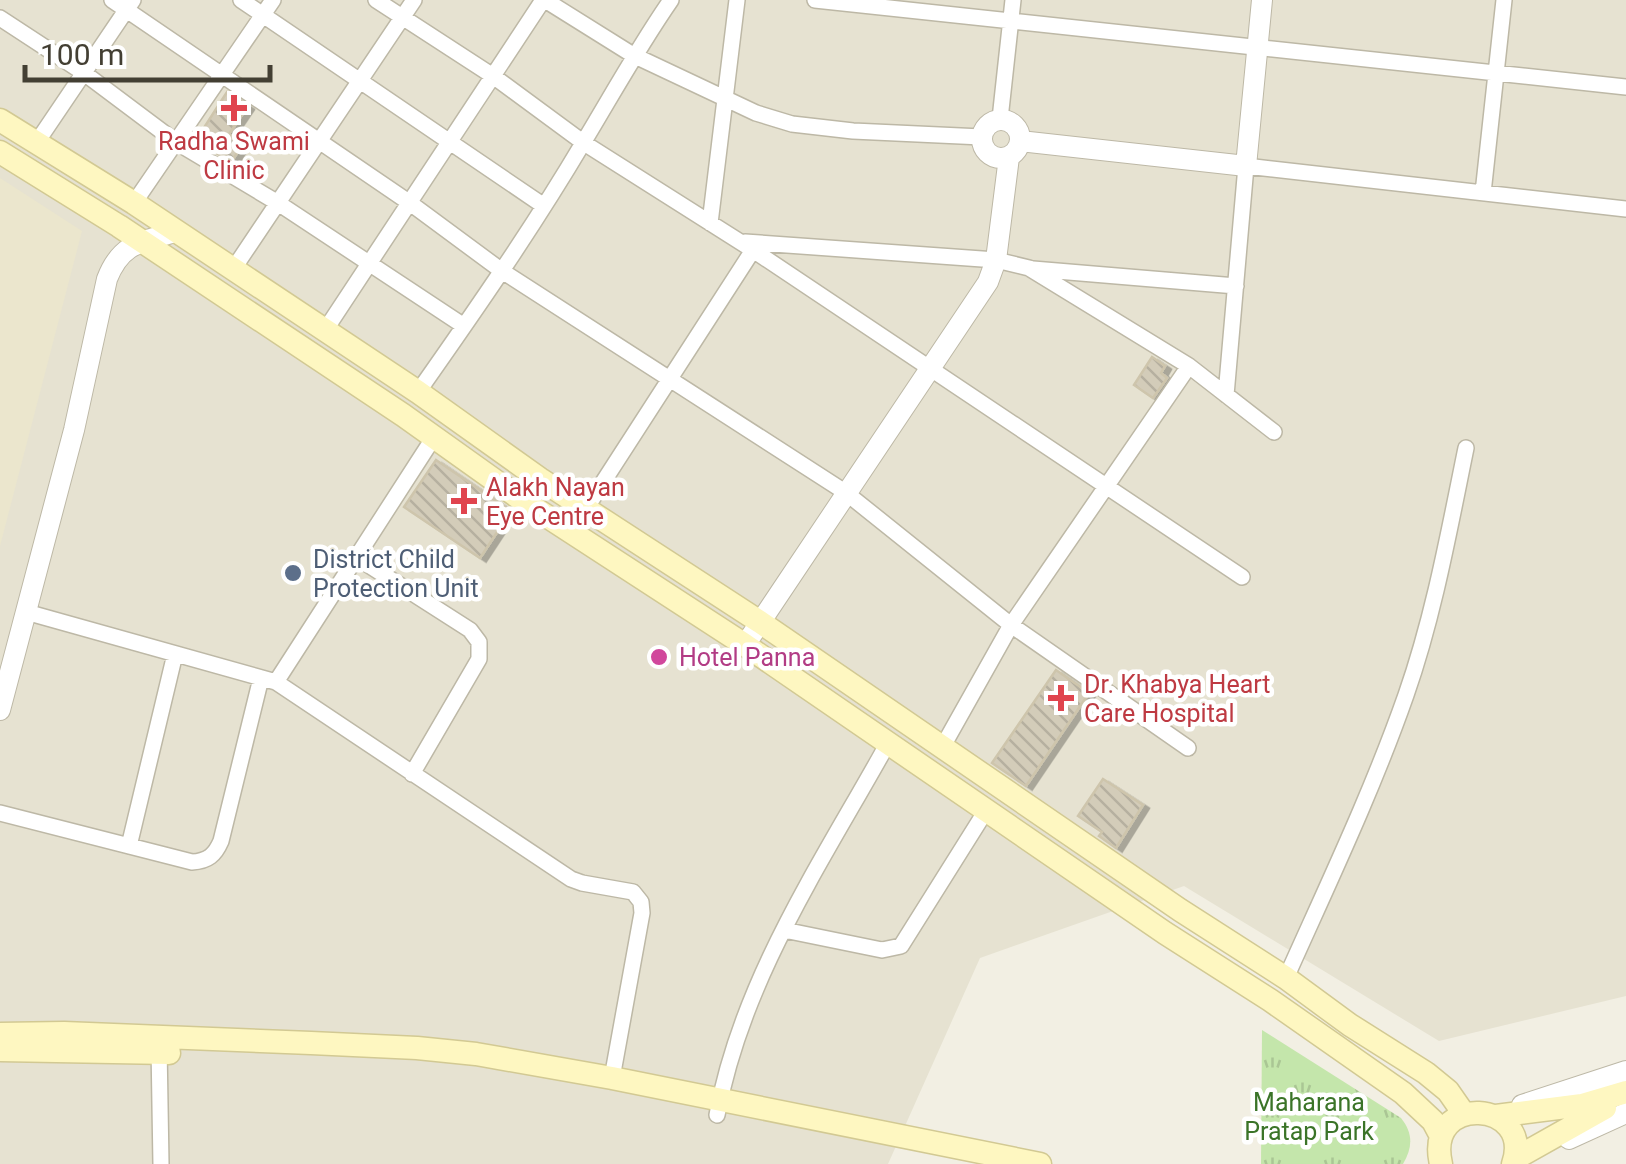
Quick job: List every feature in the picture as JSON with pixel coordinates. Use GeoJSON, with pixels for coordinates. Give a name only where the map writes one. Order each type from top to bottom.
{"type":"FeatureCollection","features":[{"type":"Feature","properties":{"kind":"main road"},"geometry":{"type":"LineString","coordinates":[[0,120],[134,203],[418,392],[540,479],[760,622],[1426,1073],[1480,1114],[1508,1126],[1518,1162],[1626,1095]]}},
{"type":"Feature","properties":{"kind":"main road"},"geometry":{"type":"LineString","coordinates":[[0,152],[142,242],[525,502],[745,645],[1404,1093],[1433,1122],[1437,1154]]}},
{"type":"Feature","properties":{"kind":"main road"},"geometry":{"type":"LineString","coordinates":[[0,1034],[474,1068],[1040,1164]]}},
{"type":"Feature","properties":{"kind":"main road"},"geometry":{"type":"LineString","coordinates":[[0,1050],[159,1045],[417,1048],[612,1078],[718,1108],[962,1164]]}},
{"type":"Feature","properties":{"kind":"main road"},"geometry":{"type":"LineString","coordinates":[[1437,1154],[1450,1122],[1480,1114],[1554,1110],[1626,1095]]}},
{"type":"Feature","properties":{"kind":"street"},"geometry":{"type":"LineString","coordinates":[[241,0],[544,206]]}},
{"type":"Feature","properties":{"kind":"street"},"geometry":{"type":"LineString","coordinates":[[134,203],[273,0]]}},
{"type":"Feature","properties":{"kind":"street"},"geometry":{"type":"LineString","coordinates":[[376,0],[492,76],[584,143],[746,246],[1242,577]]}},
{"type":"Feature","properties":{"kind":"street"},"geometry":{"type":"LineString","coordinates":[[232,271],[414,0]]}},
{"type":"Feature","properties":{"kind":"street"},"geometry":{"type":"LineString","coordinates":[[324,332],[544,0],[633,54],[756,113],[792,124],[854,131],[982,136]]}},
{"type":"Feature","properties":{"kind":"street"},"geometry":{"type":"LineString","coordinates":[[418,392],[502,271],[584,143],[633,54],[672,0]]}},
{"type":"Feature","properties":{"kind":"street"},"geometry":{"type":"LineString","coordinates":[[710,223],[737,0]]}},
{"type":"Feature","properties":{"kind":"street"},"geometry":{"type":"LineString","coordinates":[[814,0],[1626,87]]}},
{"type":"Feature","properties":{"kind":"street"},"geometry":{"type":"LineString","coordinates":[[1000,119],[1013,0]]}},
{"type":"Feature","properties":{"kind":"street"},"geometry":{"type":"LineString","coordinates":[[1226,395],[1262,0]]}},
{"type":"Feature","properties":{"kind":"street"},"geometry":{"type":"LineString","coordinates":[[1482,193],[1504,0]]}},
{"type":"Feature","properties":{"kind":"street"},"geometry":{"type":"LineString","coordinates":[[37,142],[84,73],[124,3],[318,142],[410,202],[502,271],[845,492],[1011,626],[1188,748]]}},
{"type":"Feature","properties":{"kind":"street"},"geometry":{"type":"LineString","coordinates":[[0,18],[84,73],[176,142],[278,203],[464,326]]}},
{"type":"Feature","properties":{"kind":"street"},"geometry":{"type":"LineString","coordinates":[[745,645],[988,282],[996,260],[1015,149],[1013,123],[1000,119],[988,124],[982,136],[989,154],[1015,149],[1246,166],[1626,209]]}},
{"type":"Feature","properties":{"kind":"street"},"geometry":{"type":"LineString","coordinates":[[0,710],[74,430],[107,279],[115,258],[142,242],[175,232]]}},
{"type":"Feature","properties":{"kind":"street"},"geometry":{"type":"LineString","coordinates":[[746,246],[996,260],[1029,268],[1236,286]]}},
{"type":"Feature","properties":{"kind":"street"},"geometry":{"type":"LineString","coordinates":[[587,507],[670,380],[746,246]]}},
{"type":"Feature","properties":{"kind":"street"},"geometry":{"type":"LineString","coordinates":[[1029,268],[1189,366],[1274,432]]}},
{"type":"Feature","properties":{"kind":"street"},"geometry":{"type":"LineString","coordinates":[[943,746],[1011,626],[1189,366]]}},
{"type":"Feature","properties":{"kind":"street"},"geometry":{"type":"LineString","coordinates":[[0,814],[192,862],[202,862],[216,852],[269,680],[434,437]]}},
{"type":"Feature","properties":{"kind":"street"},"geometry":{"type":"LineString","coordinates":[[1286,978],[1364,803],[1407,694],[1432,612],[1466,448]]}},
{"type":"Feature","properties":{"kind":"street"},"geometry":{"type":"LineString","coordinates":[[356,557],[470,630],[479,642],[479,659],[412,774]]}},
{"type":"Feature","properties":{"kind":"street"},"geometry":{"type":"LineString","coordinates":[[26,612],[269,680],[571,878],[582,884],[625,889],[638,895],[642,913],[612,1078]]}},
{"type":"Feature","properties":{"kind":"street"},"geometry":{"type":"LineString","coordinates":[[129,846],[175,654]]}},
{"type":"Feature","properties":{"kind":"street"},"geometry":{"type":"LineString","coordinates":[[718,1108],[751,1000],[784,930],[888,743]]}},
{"type":"Feature","properties":{"kind":"street"},"geometry":{"type":"LineString","coordinates":[[784,930],[882,950],[902,946],[987,810]]}},
{"type":"Feature","properties":{"kind":"street"},"geometry":{"type":"LineString","coordinates":[[159,1045],[161,1164]]}},
{"type":"Feature","properties":{"kind":"street"},"geometry":{"type":"LineString","coordinates":[[1480,1114],[1534,1103],[1626,1071]]}},
{"type":"Feature","properties":{"kind":"street"},"geometry":{"type":"LineString","coordinates":[[1518,1162],[1626,1112]]}},
{"type":"Feature","properties":{"kind":"shaded area"},"geometry":{"type":"Polygon","coordinates":[[[0,0],[1626,0],[1626,996],[1439,1041],[1184,886],[980,958],[888,1164],[0,1164],[0,0]]]}},
{"type":"Feature","properties":{"kind":"shaded area"},"geometry":{"type":"Polygon","coordinates":[[[0,178],[82,231],[0,546],[0,178]]]}},
{"type":"Feature","properties":{"kind":"green space","name":"Maharana Pratap Park"},"geometry":{"type":"Polygon","coordinates":[[[1262,1030],[1401,1118],[1410,1140],[1403,1164],[1261,1164],[1262,1030]]]}},
{"type":"Feature","properties":{"kind":"building"},"geometry":{"type":"Polygon","coordinates":[[[227,92],[248,106],[229,134],[243,144],[231,162],[196,140],[227,92]]]}},
{"type":"Feature","properties":{"kind":"building"},"geometry":{"type":"Polygon","coordinates":[[[1152,357],[1165,366],[1161,373],[1167,378],[1153,398],[1134,385],[1152,357]]]}},
{"type":"Feature","properties":{"kind":"building"},"geometry":{"type":"Polygon","coordinates":[[[436,460],[511,511],[480,558],[404,507],[436,460]]]}},
{"type":"Feature","properties":{"kind":"building"},"geometry":{"type":"Polygon","coordinates":[[[1056,670],[1089,693],[1026,786],[992,763],[1056,670]]]}},
{"type":"Feature","properties":{"kind":"building"},"geometry":{"type":"Polygon","coordinates":[[[1103,779],[1143,805],[1116,848],[1099,836],[1102,832],[1078,816],[1103,779]]]}},
{"type":"Feature","properties":{"kind":"place","name":"Radha Swami Clinic"},"geometry":{"type":"Point","coordinates":[234,108]}},
{"type":"Feature","properties":{"kind":"place","name":"Alakh Nayan Eye Centre"},"geometry":{"type":"Point","coordinates":[464,501]}},
{"type":"Feature","properties":{"kind":"place","name":"District Child Protection Unit"},"geometry":{"type":"Point","coordinates":[293,573]}},
{"type":"Feature","properties":{"kind":"place","name":"Hotel Panna"},"geometry":{"type":"Point","coordinates":[659,657]}},
{"type":"Feature","properties":{"kind":"place","name":"Dr. Khabya Heart Care Hospital"},"geometry":{"type":"Point","coordinates":[1061,698]}}]}
